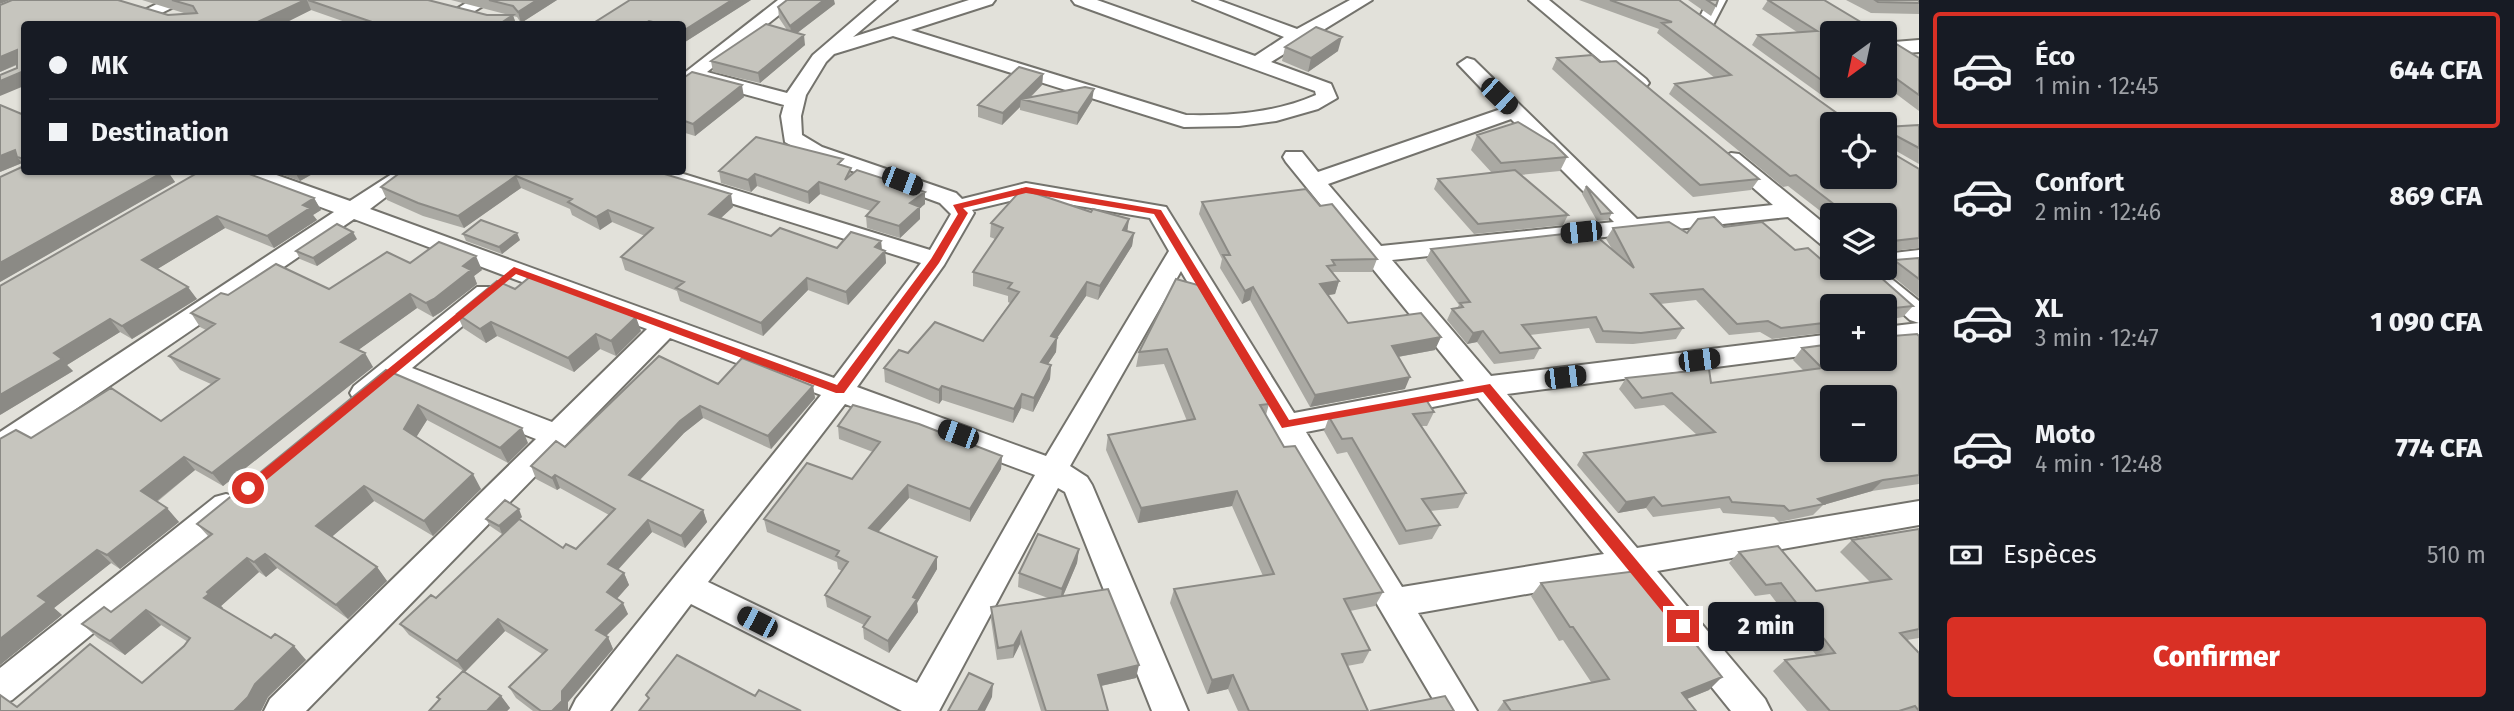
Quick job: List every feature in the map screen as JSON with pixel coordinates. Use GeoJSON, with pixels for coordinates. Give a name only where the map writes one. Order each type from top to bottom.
{"type":"FeatureCollection","features":[{"type":"Feature","properties":{"kind":"street"},"geometry":{"type":"LineString","coordinates":[[132,21],[179,0]]}},
{"type":"Feature","properties":{"kind":"street"},"geometry":{"type":"LineString","coordinates":[[687,73],[789,0]]}},
{"type":"Feature","properties":{"kind":"street"},"geometry":{"type":"LineString","coordinates":[[588,711],[840,390],[936,260],[963,213],[948,198],[815,151],[792,138],[789,123],[793,102],[824,53],[888,0]]}},
{"type":"Feature","properties":{"kind":"street"},"geometry":{"type":"LineString","coordinates":[[824,53],[986,0]]}},
{"type":"Feature","properties":{"kind":"street"},"geometry":{"type":"LineString","coordinates":[[895,31],[1184,121],[1213,122],[1267,115],[1307,108],[1328,98],[1324,88],[1081,0]]}},
{"type":"Feature","properties":{"kind":"street"},"geometry":{"type":"LineString","coordinates":[[1202,0],[1298,36]]}},
{"type":"Feature","properties":{"kind":"street"},"geometry":{"type":"LineString","coordinates":[[1256,64],[1298,36],[1363,0]]}},
{"type":"Feature","properties":{"kind":"street"},"geometry":{"type":"LineString","coordinates":[[1538,0],[1655,96]]}},
{"type":"Feature","properties":{"kind":"street"},"geometry":{"type":"LineString","coordinates":[[1706,23],[1717,0]]}},
{"type":"Feature","properties":{"kind":"street"},"geometry":{"type":"LineString","coordinates":[[127,4],[179,20]]}},
{"type":"Feature","properties":{"kind":"street"},"geometry":{"type":"LineString","coordinates":[[442,6],[463,12]]}},
{"type":"Feature","properties":{"kind":"street"},"geometry":{"type":"LineString","coordinates":[[446,21],[463,12],[485,9]]}},
{"type":"Feature","properties":{"kind":"street"},"geometry":{"type":"LineString","coordinates":[[1897,45],[1919,46]]}},
{"type":"Feature","properties":{"kind":"street"},"geometry":{"type":"LineString","coordinates":[[1897,49],[1919,63]]}},
{"type":"Feature","properties":{"kind":"street"},"geometry":{"type":"LineString","coordinates":[[1467,64],[1632,227]]}},
{"type":"Feature","properties":{"kind":"street"},"geometry":{"type":"LineString","coordinates":[[687,73],[793,102]]}},
{"type":"Feature","properties":{"kind":"street"},"geometry":{"type":"LineString","coordinates":[[1315,181],[1515,111]]}},
{"type":"Feature","properties":{"kind":"street"},"geometry":{"type":"LineString","coordinates":[[1719,149],[1820,232]]}},
{"type":"Feature","properties":{"kind":"street"},"geometry":{"type":"LineString","coordinates":[[1294,157],[1753,711]]}},
{"type":"Feature","properties":{"kind":"street"},"geometry":{"type":"LineString","coordinates":[[257,175],[1053,470],[1077,485],[1170,711]]}},
{"type":"Feature","properties":{"kind":"street"},"geometry":{"type":"LineString","coordinates":[[0,446],[405,175]]}},
{"type":"Feature","properties":{"kind":"street"},"geometry":{"type":"LineString","coordinates":[[666,175],[936,260]]}},
{"type":"Feature","properties":{"kind":"street"},"geometry":{"type":"LineString","coordinates":[[956,207],[1026,190],[1158,212],[1459,711]]}},
{"type":"Feature","properties":{"kind":"street"},"geometry":{"type":"LineString","coordinates":[[1375,254],[1793,210]]}},
{"type":"Feature","properties":{"kind":"street"},"geometry":{"type":"LineString","coordinates":[[686,586],[922,708],[1053,470],[1181,251]]}},
{"type":"Feature","properties":{"kind":"street"},"geometry":{"type":"LineString","coordinates":[[1897,261],[1919,258]]}},
{"type":"Feature","properties":{"kind":"street"},"geometry":{"type":"LineString","coordinates":[[339,414],[514,270]]}},
{"type":"Feature","properties":{"kind":"street"},"geometry":{"type":"LineString","coordinates":[[1878,280],[1919,314]]}},
{"type":"Feature","properties":{"kind":"street"},"geometry":{"type":"LineString","coordinates":[[282,711],[666,326]]}},
{"type":"Feature","properties":{"kind":"street"},"geometry":{"type":"LineString","coordinates":[[1897,335],[1919,332]]}},
{"type":"Feature","properties":{"kind":"street"},"geometry":{"type":"LineString","coordinates":[[1286,425],[1485,387],[1820,345]]}},
{"type":"Feature","properties":{"kind":"street"},"geometry":{"type":"LineString","coordinates":[[392,371],[558,436]]}},
{"type":"Feature","properties":{"kind":"street"},"geometry":{"type":"LineString","coordinates":[[0,689],[244,491]]}},
{"type":"Feature","properties":{"kind":"street"},"geometry":{"type":"LineString","coordinates":[[1394,603],[1919,513]]}},
{"type":"Feature","properties":{"kind":"building"},"geometry":{"type":"Polygon","coordinates":[[[12,0],[118,0],[168,15],[197,13],[193,6],[172,0],[305,0],[260,21],[21,21],[21,72],[0,81],[0,75],[17,68],[17,50],[0,57],[0,5],[12,0]]]}},
{"type":"Feature","properties":{"kind":"building"},"geometry":{"type":"Polygon","coordinates":[[[308,0],[428,0],[487,15],[513,15],[504,21],[369,21],[308,0]]]}},
{"type":"Feature","properties":{"kind":"building"},"geometry":{"type":"Polygon","coordinates":[[[489,0],[537,0],[518,12],[513,6],[489,0]]]}},
{"type":"Feature","properties":{"kind":"building"},"geometry":{"type":"Polygon","coordinates":[[[630,0],[732,0],[686,29],[686,21],[597,21],[630,0]]]}},
{"type":"Feature","properties":{"kind":"building"},"geometry":{"type":"Polygon","coordinates":[[[787,0],[824,0],[790,26],[778,7],[787,0]]]}},
{"type":"Feature","properties":{"kind":"building"},"geometry":{"type":"Polygon","coordinates":[[[1610,0],[1679,0],[1835,112],[1820,112],[1820,189],[1897,189],[1897,156],[1919,169],[1919,238],[1897,241],[1897,203],[1832,203],[1796,175],[1790,176],[1675,84],[1731,75],[1662,23],[1672,22],[1610,0]]]}},
{"type":"Feature","properties":{"kind":"building"},"geometry":{"type":"Polygon","coordinates":[[[1707,0],[1718,0],[1716,6],[1707,0]]]}},
{"type":"Feature","properties":{"kind":"building"},"geometry":{"type":"Polygon","coordinates":[[[1768,0],[1824,0],[1859,21],[1820,21],[1820,79],[1758,35],[1817,31],[1768,0]]]}},
{"type":"Feature","properties":{"kind":"building"},"geometry":{"type":"Polygon","coordinates":[[[1875,0],[1919,0],[1919,3],[1878,2],[1875,0]]]}},
{"type":"Feature","properties":{"kind":"building"},"geometry":{"type":"Polygon","coordinates":[[[766,24],[804,35],[758,73],[711,61],[766,24]]]}},
{"type":"Feature","properties":{"kind":"building"},"geometry":{"type":"Polygon","coordinates":[[[1316,27],[1342,37],[1311,58],[1285,47],[1316,27]]]}},
{"type":"Feature","properties":{"kind":"building"},"geometry":{"type":"Polygon","coordinates":[[[1897,44],[1919,58],[1919,95],[1897,79],[1897,44]]]}},
{"type":"Feature","properties":{"kind":"building"},"geometry":{"type":"Polygon","coordinates":[[[1592,55],[1600,62],[1616,61],[1759,179],[1700,185],[1557,58],[1592,55]]]}},
{"type":"Feature","properties":{"kind":"building"},"geometry":{"type":"Polygon","coordinates":[[[1019,67],[1043,74],[1003,113],[978,105],[1019,67]]]}},
{"type":"Feature","properties":{"kind":"building"},"geometry":{"type":"Polygon","coordinates":[[[692,72],[742,85],[693,124],[686,121],[686,76],[692,72]]]}},
{"type":"Feature","properties":{"kind":"building"},"geometry":{"type":"Polygon","coordinates":[[[1085,87],[1094,89],[1078,113],[1021,99],[1085,87]]]}},
{"type":"Feature","properties":{"kind":"building"},"geometry":{"type":"Polygon","coordinates":[[[0,105],[21,114],[21,158],[17,157],[15,150],[0,156],[0,105]]]}},
{"type":"Feature","properties":{"kind":"building"},"geometry":{"type":"Polygon","coordinates":[[[1518,122],[1554,144],[1567,157],[1501,163],[1477,135],[1518,122]]]}},
{"type":"Feature","properties":{"kind":"building"},"geometry":{"type":"Polygon","coordinates":[[[1919,125],[1919,148],[1897,136],[1897,126],[1919,125]]]}},
{"type":"Feature","properties":{"kind":"building"},"geometry":{"type":"Polygon","coordinates":[[[756,137],[843,159],[838,164],[851,168],[845,180],[857,170],[925,192],[910,203],[920,207],[899,226],[866,216],[879,202],[819,182],[808,192],[755,174],[748,180],[719,171],[756,137]]]}},
{"type":"Feature","properties":{"kind":"building"},"geometry":{"type":"Polygon","coordinates":[[[21,167],[21,175],[158,175],[0,263],[0,177],[21,167]]]}},
{"type":"Feature","properties":{"kind":"building"},"geometry":{"type":"Polygon","coordinates":[[[1515,170],[1568,215],[1478,224],[1438,179],[1515,170]]]}},
{"type":"Feature","properties":{"kind":"building"},"geometry":{"type":"Polygon","coordinates":[[[194,175],[252,175],[314,198],[303,205],[310,208],[267,236],[217,216],[142,260],[188,287],[122,326],[110,319],[54,353],[62,359],[0,395],[0,286],[194,175]]]}},
{"type":"Feature","properties":{"kind":"building"},"geometry":{"type":"Polygon","coordinates":[[[397,175],[668,175],[731,194],[709,214],[771,236],[780,228],[837,248],[851,232],[881,241],[875,247],[885,251],[846,292],[807,278],[761,323],[676,288],[684,282],[621,257],[653,228],[608,210],[596,217],[568,202],[572,199],[516,176],[458,216],[381,187],[397,175]]]}},
{"type":"Feature","properties":{"kind":"building"},"geometry":{"type":"Polygon","coordinates":[[[1586,186],[1612,213],[1601,214],[1586,186]]]}},
{"type":"Feature","properties":{"kind":"building"},"geometry":{"type":"Polygon","coordinates":[[[1022,189],[1091,212],[1093,209],[1129,219],[1123,230],[1134,233],[1100,286],[1087,282],[1051,336],[1057,338],[1041,362],[1051,365],[1034,398],[1022,394],[1014,409],[942,386],[939,390],[884,368],[899,350],[908,353],[935,322],[983,341],[1019,292],[1008,288],[1012,283],[973,272],[1003,228],[991,223],[1022,189]]]}},
{"type":"Feature","properties":{"kind":"building"},"geometry":{"type":"Polygon","coordinates":[[[1306,189],[1320,206],[1332,204],[1377,259],[1332,260],[1335,265],[1327,266],[1339,281],[1320,284],[1348,323],[1421,313],[1441,337],[1392,346],[1410,377],[1315,395],[1253,287],[1245,291],[1223,255],[1230,255],[1202,202],[1306,189]]]}},
{"type":"Feature","properties":{"kind":"building"},"geometry":{"type":"Polygon","coordinates":[[[1714,217],[1724,227],[1762,222],[1795,250],[1808,248],[1820,258],[1820,280],[1884,280],[1913,306],[1897,308],[1897,294],[1820,294],[1820,323],[1781,328],[1768,321],[1737,324],[1703,289],[1651,294],[1683,328],[1641,333],[1603,331],[1596,317],[1522,325],[1540,348],[1500,353],[1483,331],[1473,333],[1452,309],[1463,307],[1460,303],[1470,302],[1431,249],[1590,231],[1634,268],[1613,228],[1669,222],[1687,233],[1698,219],[1714,217]]]}},
{"type":"Feature","properties":{"kind":"building"},"geometry":{"type":"Polygon","coordinates":[[[481,220],[517,233],[499,247],[463,234],[481,220]]]}},
{"type":"Feature","properties":{"kind":"building"},"geometry":{"type":"Polygon","coordinates":[[[337,224],[353,232],[313,258],[296,251],[337,224]]]}},
{"type":"Feature","properties":{"kind":"building"},"geometry":{"type":"Polygon","coordinates":[[[439,242],[476,256],[463,266],[471,270],[426,303],[410,294],[341,342],[365,353],[212,473],[184,457],[141,491],[167,508],[107,555],[97,550],[38,596],[47,602],[0,639],[0,439],[16,430],[31,438],[111,388],[161,421],[219,379],[169,356],[215,324],[191,313],[221,293],[228,295],[276,264],[329,289],[387,252],[410,263],[439,242]]]}},
{"type":"Feature","properties":{"kind":"building"},"geometry":{"type":"Polygon","coordinates":[[[1919,258],[1919,279],[1897,262],[1897,260],[1919,258]]]}},
{"type":"Feature","properties":{"kind":"building"},"geometry":{"type":"Polygon","coordinates":[[[531,276],[636,317],[611,341],[596,334],[568,358],[491,322],[480,329],[457,314],[497,281],[515,289],[531,276]]]}},
{"type":"Feature","properties":{"kind":"building"},"geometry":{"type":"Polygon","coordinates":[[[1176,279],[1198,285],[1269,404],[1260,405],[1284,447],[1295,446],[1383,592],[1344,599],[1370,650],[1342,654],[1368,711],[1249,711],[1233,675],[1212,680],[1174,589],[1274,574],[1237,491],[1141,508],[1108,435],[1195,419],[1167,349],[1139,352],[1176,279]]]}},
{"type":"Feature","properties":{"kind":"building"},"geometry":{"type":"Polygon","coordinates":[[[1917,334],[1919,475],[1883,480],[1818,499],[1824,504],[1789,511],[1784,506],[1732,502],[1729,497],[1662,506],[1654,497],[1626,502],[1584,453],[1715,432],[1672,393],[1642,398],[1626,378],[1709,369],[1711,383],[1820,368],[1820,371],[1897,371],[1897,336],[1917,334]]]}},
{"type":"Feature","properties":{"kind":"building"},"geometry":{"type":"Polygon","coordinates":[[[1820,346],[1820,366],[1802,348],[1820,346]]]}},
{"type":"Feature","properties":{"kind":"building"},"geometry":{"type":"Polygon","coordinates":[[[659,356],[718,384],[742,358],[813,386],[768,436],[700,406],[680,421],[629,475],[703,510],[681,536],[648,520],[608,564],[624,573],[607,592],[623,603],[596,630],[608,637],[562,691],[562,701],[552,711],[541,711],[509,687],[547,650],[498,619],[457,661],[400,624],[431,595],[436,598],[519,519],[563,548],[566,544],[576,549],[615,509],[555,475],[552,478],[531,466],[556,441],[565,447],[659,356]]]}},
{"type":"Feature","properties":{"kind":"building"},"geometry":{"type":"Polygon","coordinates":[[[386,370],[522,428],[500,448],[418,405],[404,429],[473,474],[424,521],[364,486],[316,526],[377,567],[336,605],[265,554],[254,562],[247,558],[207,592],[209,594],[204,598],[271,638],[275,634],[294,646],[255,684],[248,697],[234,711],[0,711],[0,695],[17,707],[90,644],[142,683],[184,646],[190,638],[146,610],[110,641],[82,624],[104,607],[111,612],[212,534],[197,524],[386,370]]]}},
{"type":"Feature","properties":{"kind":"building"},"geometry":{"type":"Polygon","coordinates":[[[1425,398],[1434,412],[1413,414],[1466,493],[1422,499],[1440,525],[1406,531],[1352,438],[1342,439],[1329,417],[1425,398]]]}},
{"type":"Feature","properties":{"kind":"building"},"geometry":{"type":"Polygon","coordinates":[[[853,405],[919,424],[1002,456],[970,509],[908,485],[869,528],[937,557],[913,597],[917,599],[888,641],[863,627],[870,617],[825,595],[848,562],[836,556],[839,551],[764,519],[807,463],[852,479],[880,442],[838,426],[853,405]]]}},
{"type":"Feature","properties":{"kind":"building"},"geometry":{"type":"Polygon","coordinates":[[[505,500],[519,509],[499,526],[486,519],[505,500]]]}},
{"type":"Feature","properties":{"kind":"building"},"geometry":{"type":"Polygon","coordinates":[[[1919,529],[1919,629],[1900,633],[1919,653],[1919,711],[1915,706],[1899,711],[1830,711],[1785,660],[1835,653],[1781,583],[1766,585],[1739,552],[1778,546],[1816,591],[1891,579],[1852,540],[1919,529]]]}},
{"type":"Feature","properties":{"kind":"building"},"geometry":{"type":"Polygon","coordinates":[[[1038,534],[1079,549],[1062,589],[1019,573],[1038,534]]]}},
{"type":"Feature","properties":{"kind":"building"},"geometry":{"type":"Polygon","coordinates":[[[1637,571],[1722,677],[1682,693],[1696,711],[1511,711],[1504,701],[1609,679],[1541,583],[1637,571]]]}},
{"type":"Feature","properties":{"kind":"building"},"geometry":{"type":"Polygon","coordinates":[[[1108,589],[1139,665],[1098,675],[1108,711],[1046,711],[1021,632],[1014,645],[998,648],[991,607],[1108,589]]]}},
{"type":"Feature","properties":{"kind":"building"},"geometry":{"type":"Polygon","coordinates":[[[677,655],[755,696],[759,690],[801,711],[639,711],[649,698],[646,695],[677,655]]]}},
{"type":"Feature","properties":{"kind":"building"},"geometry":{"type":"Polygon","coordinates":[[[463,671],[501,696],[487,711],[429,711],[440,699],[437,697],[463,671]]]}},
{"type":"Feature","properties":{"kind":"building"},"geometry":{"type":"Polygon","coordinates":[[[969,673],[993,684],[978,711],[948,711],[969,673]]]}},
{"type":"Feature","properties":{"kind":"building"},"geometry":{"type":"Polygon","coordinates":[[[1445,696],[1454,711],[1370,711],[1445,696]]]}},
{"type":"Feature","properties":{"kind":"route"},"geometry":{"type":"LineString","coordinates":[[248,488],[514,270],[840,390],[936,260],[963,213],[956,207],[1026,190],[1158,212],[1286,425],[1485,387],[1683,626]]}}]}
